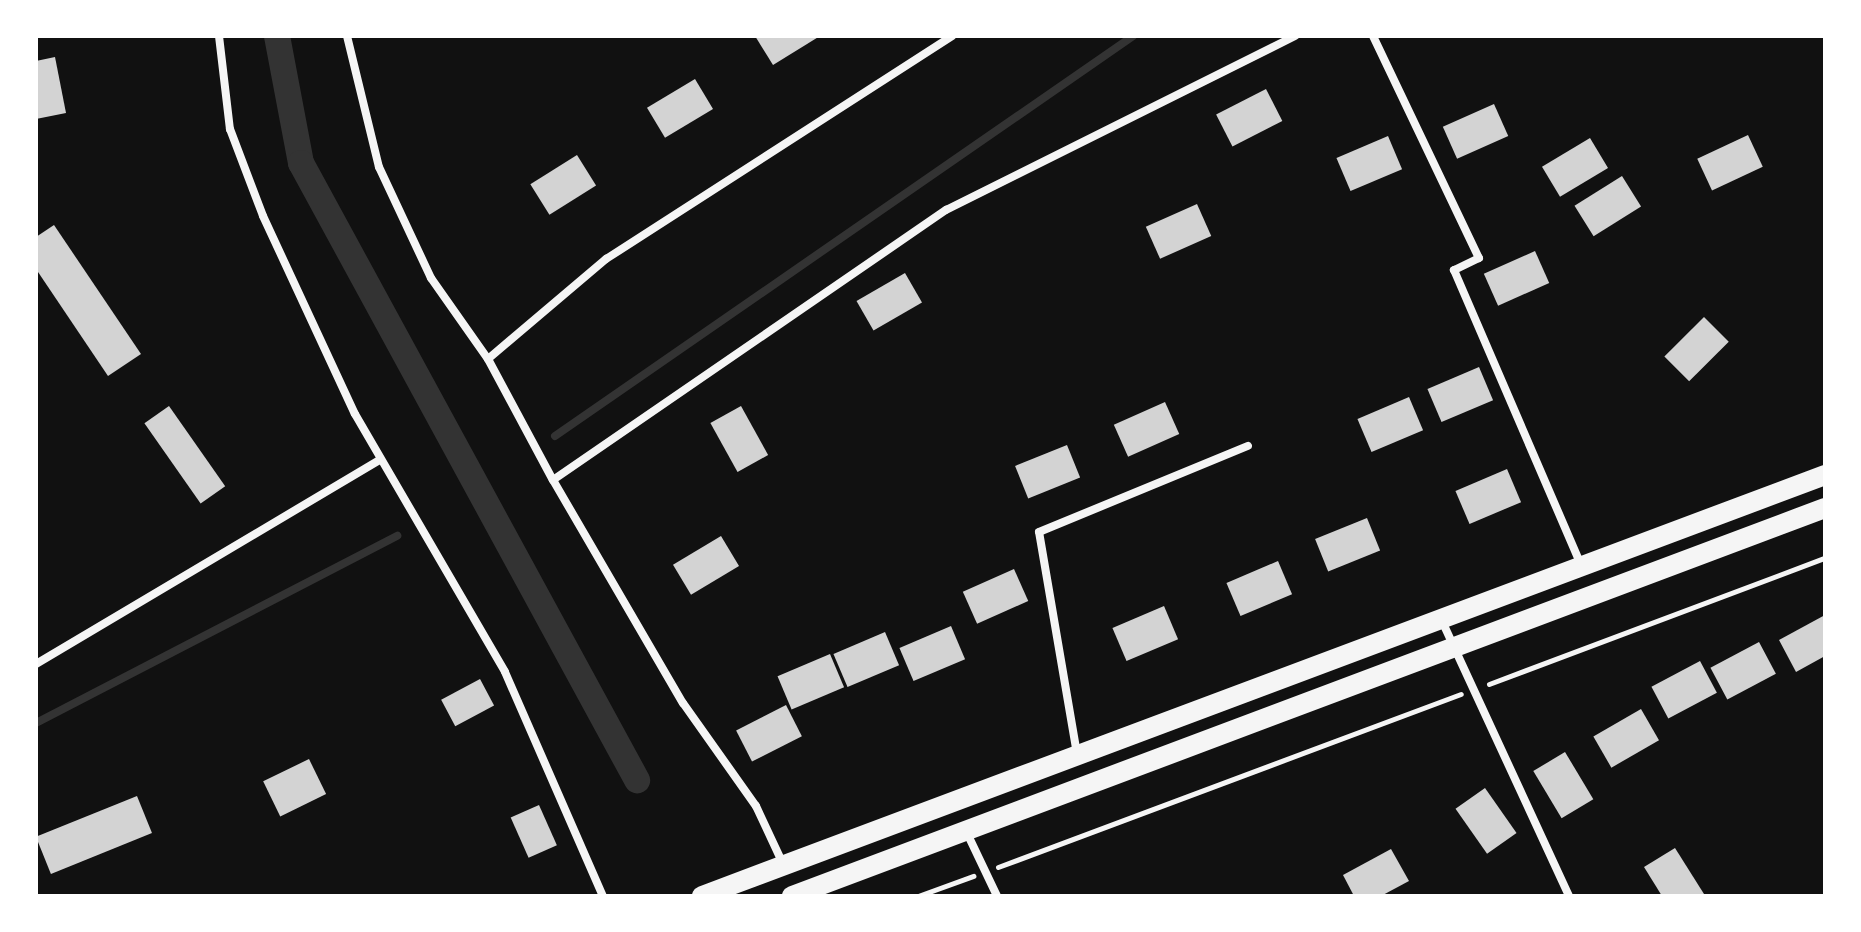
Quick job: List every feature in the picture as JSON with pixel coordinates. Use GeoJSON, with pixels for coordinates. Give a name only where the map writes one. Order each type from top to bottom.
{"type":"FeatureCollection","features":[{"type":"Feature","properties":{"kind":"highway"},"geometry":{"type":"LineString","coordinates":[[702,896],[1583,569],[1825,475]]}},
{"type":"Feature","properties":{"kind":"highway"},"geometry":{"type":"LineString","coordinates":[[795,895],[1825,508]]}},
{"type":"Feature","properties":{"kind":"street"},"geometry":{"type":"LineString","coordinates":[[219,36],[230,129],[263,216],[380,460],[505,672],[603,896]]}},
{"type":"Feature","properties":{"kind":"street"},"geometry":{"type":"LineString","coordinates":[[347,36],[379,167],[431,278],[488,359],[553,480],[683,703],[756,806],[784,865]]}},
{"type":"Feature","properties":{"kind":"street"},"geometry":{"type":"LineString","coordinates":[[488,359],[606,259],[952,36]]}},
{"type":"Feature","properties":{"kind":"street"},"geometry":{"type":"LineString","coordinates":[[553,480],[946,210],[1295,36]]}},
{"type":"Feature","properties":{"kind":"street"},"geometry":{"type":"LineString","coordinates":[[1373,36],[1479,258],[1454,270],[1583,569]]}},
{"type":"Feature","properties":{"kind":"street"},"geometry":{"type":"LineString","coordinates":[[1077,755],[1039,532],[1248,446]]}},
{"type":"Feature","properties":{"kind":"street"},"geometry":{"type":"LineString","coordinates":[[36,664],[380,460]]}},
{"type":"Feature","properties":{"kind":"street"},"geometry":{"type":"LineString","coordinates":[[1442,620],[1569,896]]}},
{"type":"Feature","properties":{"kind":"street"},"geometry":{"type":"LineString","coordinates":[[965,829],[997,896]]}},
{"type":"Feature","properties":{"kind":"path"},"geometry":{"type":"LineString","coordinates":[[918,896],[1825,558]]}},
{"type":"Feature","properties":{"kind":"building"},"geometry":{"type":"Polygon","coordinates":[[[755,36],[820,36],[773,65],[755,36]]]}},
{"type":"Feature","properties":{"kind":"building"},"geometry":{"type":"Polygon","coordinates":[[[55,57],[66,113],[36,119],[36,61],[55,57]]]}},
{"type":"Feature","properties":{"kind":"building"},"geometry":{"type":"Polygon","coordinates":[[[695,79],[713,109],[665,138],[647,108],[695,79]]]}},
{"type":"Feature","properties":{"kind":"building"},"geometry":{"type":"Polygon","coordinates":[[[1266,89],[1282,121],[1232,146],[1216,114],[1266,89]]]}},
{"type":"Feature","properties":{"kind":"building"},"geometry":{"type":"Polygon","coordinates":[[[1494,104],[1508,136],[1457,159],[1443,127],[1494,104]]]}},
{"type":"Feature","properties":{"kind":"building"},"geometry":{"type":"Polygon","coordinates":[[[1748,135],[1763,167],[1712,190],[1697,159],[1748,135]]]}},
{"type":"Feature","properties":{"kind":"building"},"geometry":{"type":"Polygon","coordinates":[[[1388,136],[1402,169],[1351,191],[1336,158],[1388,136]]]}},
{"type":"Feature","properties":{"kind":"building"},"geometry":{"type":"Polygon","coordinates":[[[1590,138],[1608,168],[1560,197],[1542,167],[1590,138]]]}},
{"type":"Feature","properties":{"kind":"building"},"geometry":{"type":"Polygon","coordinates":[[[577,155],[596,186],[549,215],[530,184],[577,155]]]}},
{"type":"Feature","properties":{"kind":"building"},"geometry":{"type":"Polygon","coordinates":[[[1622,176],[1641,207],[1594,236],[1575,206],[1622,176]]]}},
{"type":"Feature","properties":{"kind":"building"},"geometry":{"type":"Polygon","coordinates":[[[1197,204],[1211,236],[1160,259],[1146,227],[1197,204]]]}},
{"type":"Feature","properties":{"kind":"building"},"geometry":{"type":"Polygon","coordinates":[[[54,225],[141,354],[108,376],[36,269],[36,237],[54,225]]]}},
{"type":"Feature","properties":{"kind":"building"},"geometry":{"type":"Polygon","coordinates":[[[1535,251],[1549,283],[1498,306],[1484,274],[1535,251]]]}},
{"type":"Feature","properties":{"kind":"building"},"geometry":{"type":"Polygon","coordinates":[[[905,273],[922,302],[874,330],[857,301],[905,273]]]}},
{"type":"Feature","properties":{"kind":"building"},"geometry":{"type":"Polygon","coordinates":[[[1704,317],[1729,342],[1689,381],[1664,357],[1704,317]]]}},
{"type":"Feature","properties":{"kind":"building"},"geometry":{"type":"Polygon","coordinates":[[[1479,367],[1493,400],[1442,422],[1427,389],[1479,367]]]}},
{"type":"Feature","properties":{"kind":"building"},"geometry":{"type":"Polygon","coordinates":[[[1409,397],[1423,430],[1372,452],[1357,419],[1409,397]]]}},
{"type":"Feature","properties":{"kind":"building"},"geometry":{"type":"Polygon","coordinates":[[[1165,402],[1179,434],[1128,457],[1114,425],[1165,402]]]}},
{"type":"Feature","properties":{"kind":"building"},"geometry":{"type":"Polygon","coordinates":[[[169,406],[225,486],[201,503],[144,423],[169,406]]]}},
{"type":"Feature","properties":{"kind":"building"},"geometry":{"type":"Polygon","coordinates":[[[741,406],[768,455],[738,472],[710,423],[741,406]]]}},
{"type":"Feature","properties":{"kind":"building"},"geometry":{"type":"Polygon","coordinates":[[[1067,445],[1080,477],[1028,498],[1015,466],[1067,445]]]}},
{"type":"Feature","properties":{"kind":"building"},"geometry":{"type":"Polygon","coordinates":[[[1507,469],[1521,502],[1470,524],[1455,491],[1507,469]]]}},
{"type":"Feature","properties":{"kind":"building"},"geometry":{"type":"Polygon","coordinates":[[[1367,518],[1380,550],[1328,571],[1315,539],[1367,518]]]}},
{"type":"Feature","properties":{"kind":"building"},"geometry":{"type":"Polygon","coordinates":[[[721,536],[739,566],[691,595],[673,565],[721,536]]]}},
{"type":"Feature","properties":{"kind":"building"},"geometry":{"type":"Polygon","coordinates":[[[1278,561],[1292,594],[1241,616],[1226,583],[1278,561]]]}},
{"type":"Feature","properties":{"kind":"building"},"geometry":{"type":"Polygon","coordinates":[[[1014,569],[1028,601],[977,624],[963,592],[1014,569]]]}},
{"type":"Feature","properties":{"kind":"building"},"geometry":{"type":"Polygon","coordinates":[[[1164,606],[1178,639],[1127,661],[1112,628],[1164,606]]]}},
{"type":"Feature","properties":{"kind":"building"},"geometry":{"type":"Polygon","coordinates":[[[1825,615],[1825,656],[1796,672],[1779,640],[1825,615]]]}},
{"type":"Feature","properties":{"kind":"building"},"geometry":{"type":"Polygon","coordinates":[[[951,626],[965,659],[914,681],[899,648],[951,626]]]}},
{"type":"Feature","properties":{"kind":"building"},"geometry":{"type":"Polygon","coordinates":[[[885,632],[899,665],[848,687],[833,654],[885,632]]]}},
{"type":"Feature","properties":{"kind":"building"},"geometry":{"type":"Polygon","coordinates":[[[1759,642],[1776,674],[1727,700],[1710,668],[1759,642]]]}},
{"type":"Feature","properties":{"kind":"building"},"geometry":{"type":"Polygon","coordinates":[[[830,654],[844,687],[792,709],[778,676],[830,654]]]}},
{"type":"Feature","properties":{"kind":"building"},"geometry":{"type":"Polygon","coordinates":[[[1700,661],[1717,693],[1668,719],[1651,687],[1700,661]]]}},
{"type":"Feature","properties":{"kind":"building"},"geometry":{"type":"Polygon","coordinates":[[[480,679],[494,705],[455,726],[441,700],[480,679]]]}},
{"type":"Feature","properties":{"kind":"building"},"geometry":{"type":"Polygon","coordinates":[[[786,705],[802,736],[752,762],[736,730],[786,705]]]}},
{"type":"Feature","properties":{"kind":"building"},"geometry":{"type":"Polygon","coordinates":[[[1641,709],[1659,740],[1611,768],[1593,736],[1641,709]]]}},
{"type":"Feature","properties":{"kind":"building"},"geometry":{"type":"Polygon","coordinates":[[[1565,752],[1593,799],[1562,818],[1533,771],[1565,752]]]}},
{"type":"Feature","properties":{"kind":"building"},"geometry":{"type":"Polygon","coordinates":[[[309,759],[326,794],[280,816],[263,781],[309,759]]]}},
{"type":"Feature","properties":{"kind":"building"},"geometry":{"type":"Polygon","coordinates":[[[1485,788],[1517,833],[1487,854],[1456,809],[1485,788]]]}},
{"type":"Feature","properties":{"kind":"building"},"geometry":{"type":"Polygon","coordinates":[[[137,796],[152,833],[51,874],[36,837],[137,796]]]}},
{"type":"Feature","properties":{"kind":"building"},"geometry":{"type":"Polygon","coordinates":[[[539,805],[557,845],[529,858],[511,818],[539,805]]]}},
{"type":"Feature","properties":{"kind":"building"},"geometry":{"type":"Polygon","coordinates":[[[1675,848],[1704,894],[1701,896],[1662,896],[1644,867],[1675,848]]]}},
{"type":"Feature","properties":{"kind":"building"},"geometry":{"type":"Polygon","coordinates":[[[1391,849],[1409,881],[1381,896],[1354,896],[1343,875],[1391,849]]]}},
{"type":"Feature","properties":{"kind":"waterway"},"geometry":{"type":"LineString","coordinates":[[277,36],[301,163],[637,780]]}},
{"type":"Feature","properties":{"kind":"waterway"},"geometry":{"type":"LineString","coordinates":[[555,436],[1133,36]]}},
{"type":"Feature","properties":{"kind":"waterway"},"geometry":{"type":"LineString","coordinates":[[36,723],[397,536]]}}]}
